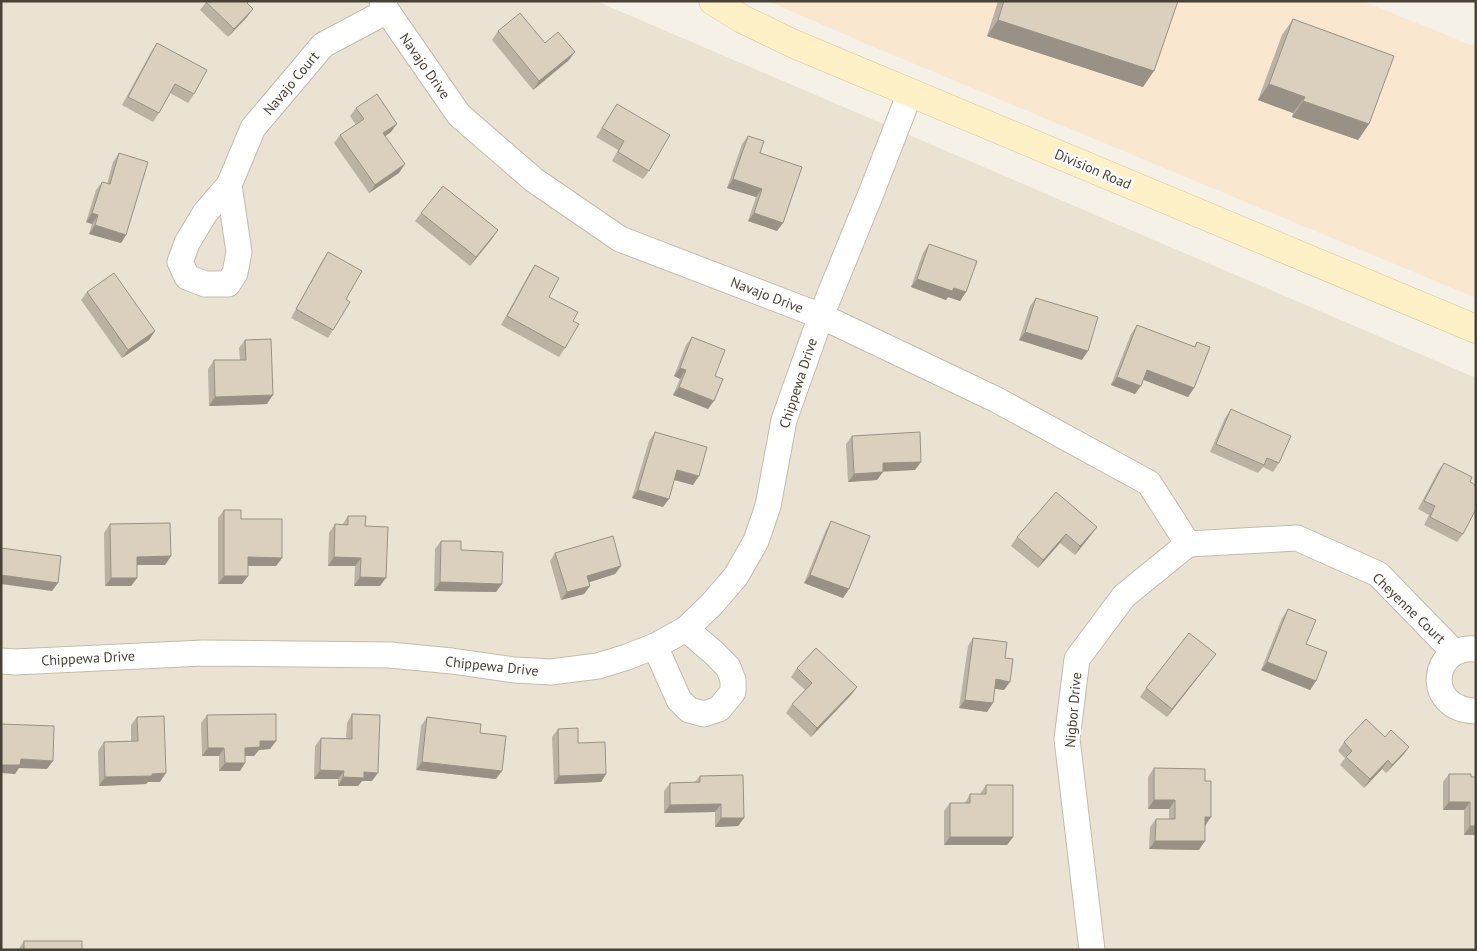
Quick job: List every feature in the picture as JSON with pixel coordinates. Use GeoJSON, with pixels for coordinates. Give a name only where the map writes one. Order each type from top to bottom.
{"type":"FeatureCollection","features":[{"type":"Feature","properties":{"kind":"street","name":"Division Road"},"geometry":{"type":"LineString","coordinates":[[713,1],[742,20],[794,44],[1476,329]]}},
{"type":"Feature","properties":{"kind":"street","name":"Navajo Court"},"geometry":{"type":"LineString","coordinates":[[230,185],[253,128],[323,45],[384,6]]}},
{"type":"Feature","properties":{"kind":"street","name":"Navajo Drive"},"geometry":{"type":"LineString","coordinates":[[384,6],[459,115],[534,180],[620,239],[820,316],[997,400],[1149,483],[1188,544]]}},
{"type":"Feature","properties":{"kind":"street","name":"Chippewa Drive"},"geometry":{"type":"LineString","coordinates":[[1,661],[14,662],[203,653],[390,655],[514,670],[551,672],[598,666],[627,658],[686,629],[712,604],[736,576],[756,541],[768,506],[784,420],[820,316],[910,93]]}},
{"type":"Feature","properties":{"kind":"street","name":"Cheyenne Court"},"geometry":{"type":"LineString","coordinates":[[1188,544],[1297,538],[1378,574],[1465,650],[1446,660],[1441,669],[1439,680],[1446,700],[1455,707],[1465,710],[1476,710]]}},
{"type":"Feature","properties":{"kind":"street","name":"Nigbor Drive"},"geometry":{"type":"LineString","coordinates":[[1092,950],[1067,739],[1077,659],[1124,596],[1188,544]]}},
{"type":"Feature","properties":{"kind":"street"},"geometry":{"type":"LineString","coordinates":[[654,646],[679,700],[689,710],[704,714],[719,709],[733,692],[733,680],[728,667],[686,629]]}},
{"type":"Feature","properties":{"kind":"shaded area"},"geometry":{"type":"Polygon","coordinates":[[[1,1],[596,1],[1476,378],[1476,950],[1,950],[1,1]]]}},
{"type":"Feature","properties":{"kind":"shaded area"},"geometry":{"type":"Polygon","coordinates":[[[768,1],[1362,1],[1476,47],[1476,298],[869,45],[768,1]]]}},
{"type":"Feature","properties":{"kind":"building"},"geometry":{"type":"Polygon","coordinates":[[[207,1],[249,1],[247,3],[253,9],[234,29],[207,1]]]}},
{"type":"Feature","properties":{"kind":"building"},"geometry":{"type":"Polygon","coordinates":[[[1004,1],[1178,1],[1154,71],[998,20],[1004,1]]]}},
{"type":"Feature","properties":{"kind":"building"},"geometry":{"type":"Polygon","coordinates":[[[520,13],[545,43],[558,32],[575,52],[539,81],[498,31],[520,13]]]}},
{"type":"Feature","properties":{"kind":"building"},"geometry":{"type":"Polygon","coordinates":[[[1293,19],[1394,56],[1369,124],[1303,101],[1305,97],[1269,84],[1293,19]]]}},
{"type":"Feature","properties":{"kind":"building"},"geometry":{"type":"Polygon","coordinates":[[[157,43],[207,70],[194,94],[175,84],[159,113],[128,97],[157,43]]]}},
{"type":"Feature","properties":{"kind":"building"},"geometry":{"type":"Polygon","coordinates":[[[377,94],[397,124],[383,133],[405,164],[375,185],[340,135],[364,119],[356,108],[377,94]]]}},
{"type":"Feature","properties":{"kind":"building"},"geometry":{"type":"Polygon","coordinates":[[[617,104],[670,135],[649,171],[618,152],[624,141],[602,128],[617,104]]]}},
{"type":"Feature","properties":{"kind":"building"},"geometry":{"type":"Polygon","coordinates":[[[748,136],[764,141],[760,153],[802,167],[783,223],[754,213],[762,189],[733,179],[748,136]]]}},
{"type":"Feature","properties":{"kind":"building"},"geometry":{"type":"Polygon","coordinates":[[[119,153],[148,162],[126,235],[95,225],[98,215],[92,213],[102,182],[110,184],[119,153]]]}},
{"type":"Feature","properties":{"kind":"building"},"geometry":{"type":"Polygon","coordinates":[[[443,186],[498,230],[476,257],[421,213],[443,186]]]}},
{"type":"Feature","properties":{"kind":"building"},"geometry":{"type":"Polygon","coordinates":[[[929,244],[977,261],[966,292],[954,288],[952,291],[917,279],[929,244]]]}},
{"type":"Feature","properties":{"kind":"building"},"geometry":{"type":"Polygon","coordinates":[[[328,252],[362,271],[346,299],[350,302],[333,330],[296,309],[328,252]]]}},
{"type":"Feature","properties":{"kind":"building"},"geometry":{"type":"Polygon","coordinates":[[[535,265],[559,278],[549,297],[578,312],[573,321],[579,324],[565,348],[507,316],[535,265]]]}},
{"type":"Feature","properties":{"kind":"building"},"geometry":{"type":"Polygon","coordinates":[[[114,273],[155,331],[128,350],[87,292],[114,273]]]}},
{"type":"Feature","properties":{"kind":"building"},"geometry":{"type":"Polygon","coordinates":[[[1036,298],[1098,317],[1088,351],[1025,332],[1036,298]]]}},
{"type":"Feature","properties":{"kind":"building"},"geometry":{"type":"Polygon","coordinates":[[[1137,325],[1195,347],[1197,342],[1210,347],[1194,388],[1147,370],[1141,386],[1117,377],[1137,325]]]}},
{"type":"Feature","properties":{"kind":"building"},"geometry":{"type":"Polygon","coordinates":[[[692,337],[725,350],[715,376],[723,379],[714,401],[679,387],[686,370],[680,368],[692,337]]]}},
{"type":"Feature","properties":{"kind":"building"},"geometry":{"type":"Polygon","coordinates":[[[271,339],[273,395],[215,397],[214,360],[246,360],[245,340],[271,339]]]}},
{"type":"Feature","properties":{"kind":"building"},"geometry":{"type":"Polygon","coordinates":[[[1231,409],[1291,436],[1279,463],[1267,458],[1264,465],[1216,444],[1231,409]]]}},
{"type":"Feature","properties":{"kind":"building"},"geometry":{"type":"Polygon","coordinates":[[[655,432],[707,447],[699,476],[677,470],[669,499],[638,490],[655,432]]]}},
{"type":"Feature","properties":{"kind":"building"},"geometry":{"type":"Polygon","coordinates":[[[920,432],[921,462],[883,463],[883,472],[854,474],[852,436],[920,432]]]}},
{"type":"Feature","properties":{"kind":"building"},"geometry":{"type":"Polygon","coordinates":[[[1444,463],[1472,477],[1470,482],[1476,485],[1476,509],[1463,534],[1430,517],[1435,506],[1424,501],[1444,463]]]}},
{"type":"Feature","properties":{"kind":"building"},"geometry":{"type":"Polygon","coordinates":[[[1056,492],[1097,527],[1080,546],[1066,534],[1043,560],[1017,537],[1056,492]]]}},
{"type":"Feature","properties":{"kind":"building"},"geometry":{"type":"Polygon","coordinates":[[[224,510],[241,510],[241,519],[282,519],[282,558],[248,557],[248,576],[224,576],[224,510]]]}},
{"type":"Feature","properties":{"kind":"building"},"geometry":{"type":"Polygon","coordinates":[[[348,516],[366,516],[365,526],[388,527],[386,578],[360,577],[361,558],[334,557],[335,524],[348,525],[348,516]]]}},
{"type":"Feature","properties":{"kind":"building"},"geometry":{"type":"Polygon","coordinates":[[[831,521],[870,536],[849,589],[810,575],[831,521]]]}},
{"type":"Feature","properties":{"kind":"building"},"geometry":{"type":"Polygon","coordinates":[[[170,523],[171,556],[137,557],[137,578],[111,578],[110,524],[170,523]]]}},
{"type":"Feature","properties":{"kind":"building"},"geometry":{"type":"Polygon","coordinates":[[[613,536],[621,566],[587,576],[590,586],[567,592],[555,553],[613,536]]]}},
{"type":"Feature","properties":{"kind":"building"},"geometry":{"type":"Polygon","coordinates":[[[441,541],[461,541],[461,550],[503,552],[502,584],[440,582],[441,541]]]}},
{"type":"Feature","properties":{"kind":"building"},"geometry":{"type":"Polygon","coordinates":[[[1,548],[61,556],[58,583],[1,575],[1,548]]]}},
{"type":"Feature","properties":{"kind":"building"},"geometry":{"type":"Polygon","coordinates":[[[1288,609],[1316,620],[1306,644],[1327,652],[1316,681],[1267,662],[1288,609]]]}},
{"type":"Feature","properties":{"kind":"building"},"geometry":{"type":"Polygon","coordinates":[[[1189,633],[1216,654],[1172,709],[1146,688],[1189,633]]]}},
{"type":"Feature","properties":{"kind":"building"},"geometry":{"type":"Polygon","coordinates":[[[973,638],[1007,642],[1005,658],[1013,659],[1010,682],[996,679],[993,703],[965,700],[973,638]]]}},
{"type":"Feature","properties":{"kind":"building"},"geometry":{"type":"Polygon","coordinates":[[[816,648],[857,687],[817,728],[792,704],[812,683],[797,668],[816,648]]]}},
{"type":"Feature","properties":{"kind":"building"},"geometry":{"type":"Polygon","coordinates":[[[276,714],[276,741],[260,741],[260,747],[245,748],[245,763],[225,763],[224,748],[208,748],[207,715],[276,714]]]}},
{"type":"Feature","properties":{"kind":"building"},"geometry":{"type":"Polygon","coordinates":[[[352,714],[380,715],[378,773],[364,772],[364,778],[343,777],[344,771],[320,770],[321,738],[352,739],[352,714]]]}},
{"type":"Feature","properties":{"kind":"building"},"geometry":{"type":"Polygon","coordinates":[[[164,716],[166,773],[152,774],[152,776],[105,777],[104,742],[138,741],[137,717],[164,716]]]}},
{"type":"Feature","properties":{"kind":"building"},"geometry":{"type":"Polygon","coordinates":[[[427,717],[481,724],[480,733],[506,736],[502,771],[422,762],[427,717]]]}},
{"type":"Feature","properties":{"kind":"building"},"geometry":{"type":"Polygon","coordinates":[[[1366,719],[1385,737],[1391,730],[1409,747],[1392,765],[1388,760],[1370,779],[1346,757],[1352,751],[1344,742],[1366,719]]]}},
{"type":"Feature","properties":{"kind":"building"},"geometry":{"type":"Polygon","coordinates":[[[1,724],[54,726],[53,761],[21,759],[20,765],[1,765],[1,724]]]}},
{"type":"Feature","properties":{"kind":"building"},"geometry":{"type":"Polygon","coordinates":[[[578,728],[578,743],[605,742],[606,774],[559,776],[558,729],[578,728]]]}},
{"type":"Feature","properties":{"kind":"building"},"geometry":{"type":"Polygon","coordinates":[[[1154,768],[1205,769],[1205,781],[1211,781],[1211,817],[1205,817],[1205,841],[1155,841],[1156,819],[1175,819],[1175,800],[1154,800],[1154,768]]]}},
{"type":"Feature","properties":{"kind":"building"},"geometry":{"type":"Polygon","coordinates":[[[1449,774],[1471,774],[1471,777],[1476,777],[1476,826],[1470,826],[1470,802],[1449,802],[1449,774]]]}},
{"type":"Feature","properties":{"kind":"building"},"geometry":{"type":"Polygon","coordinates":[[[743,775],[744,818],[721,818],[721,804],[670,805],[670,783],[700,782],[700,776],[743,775]]]}},
{"type":"Feature","properties":{"kind":"building"},"geometry":{"type":"Polygon","coordinates":[[[986,785],[1013,785],[1013,837],[950,837],[950,803],[970,803],[970,794],[986,794],[986,785]]]}},
{"type":"Feature","properties":{"kind":"building"},"geometry":{"type":"Polygon","coordinates":[[[24,941],[82,941],[82,950],[24,950],[24,941]]]}}]}
